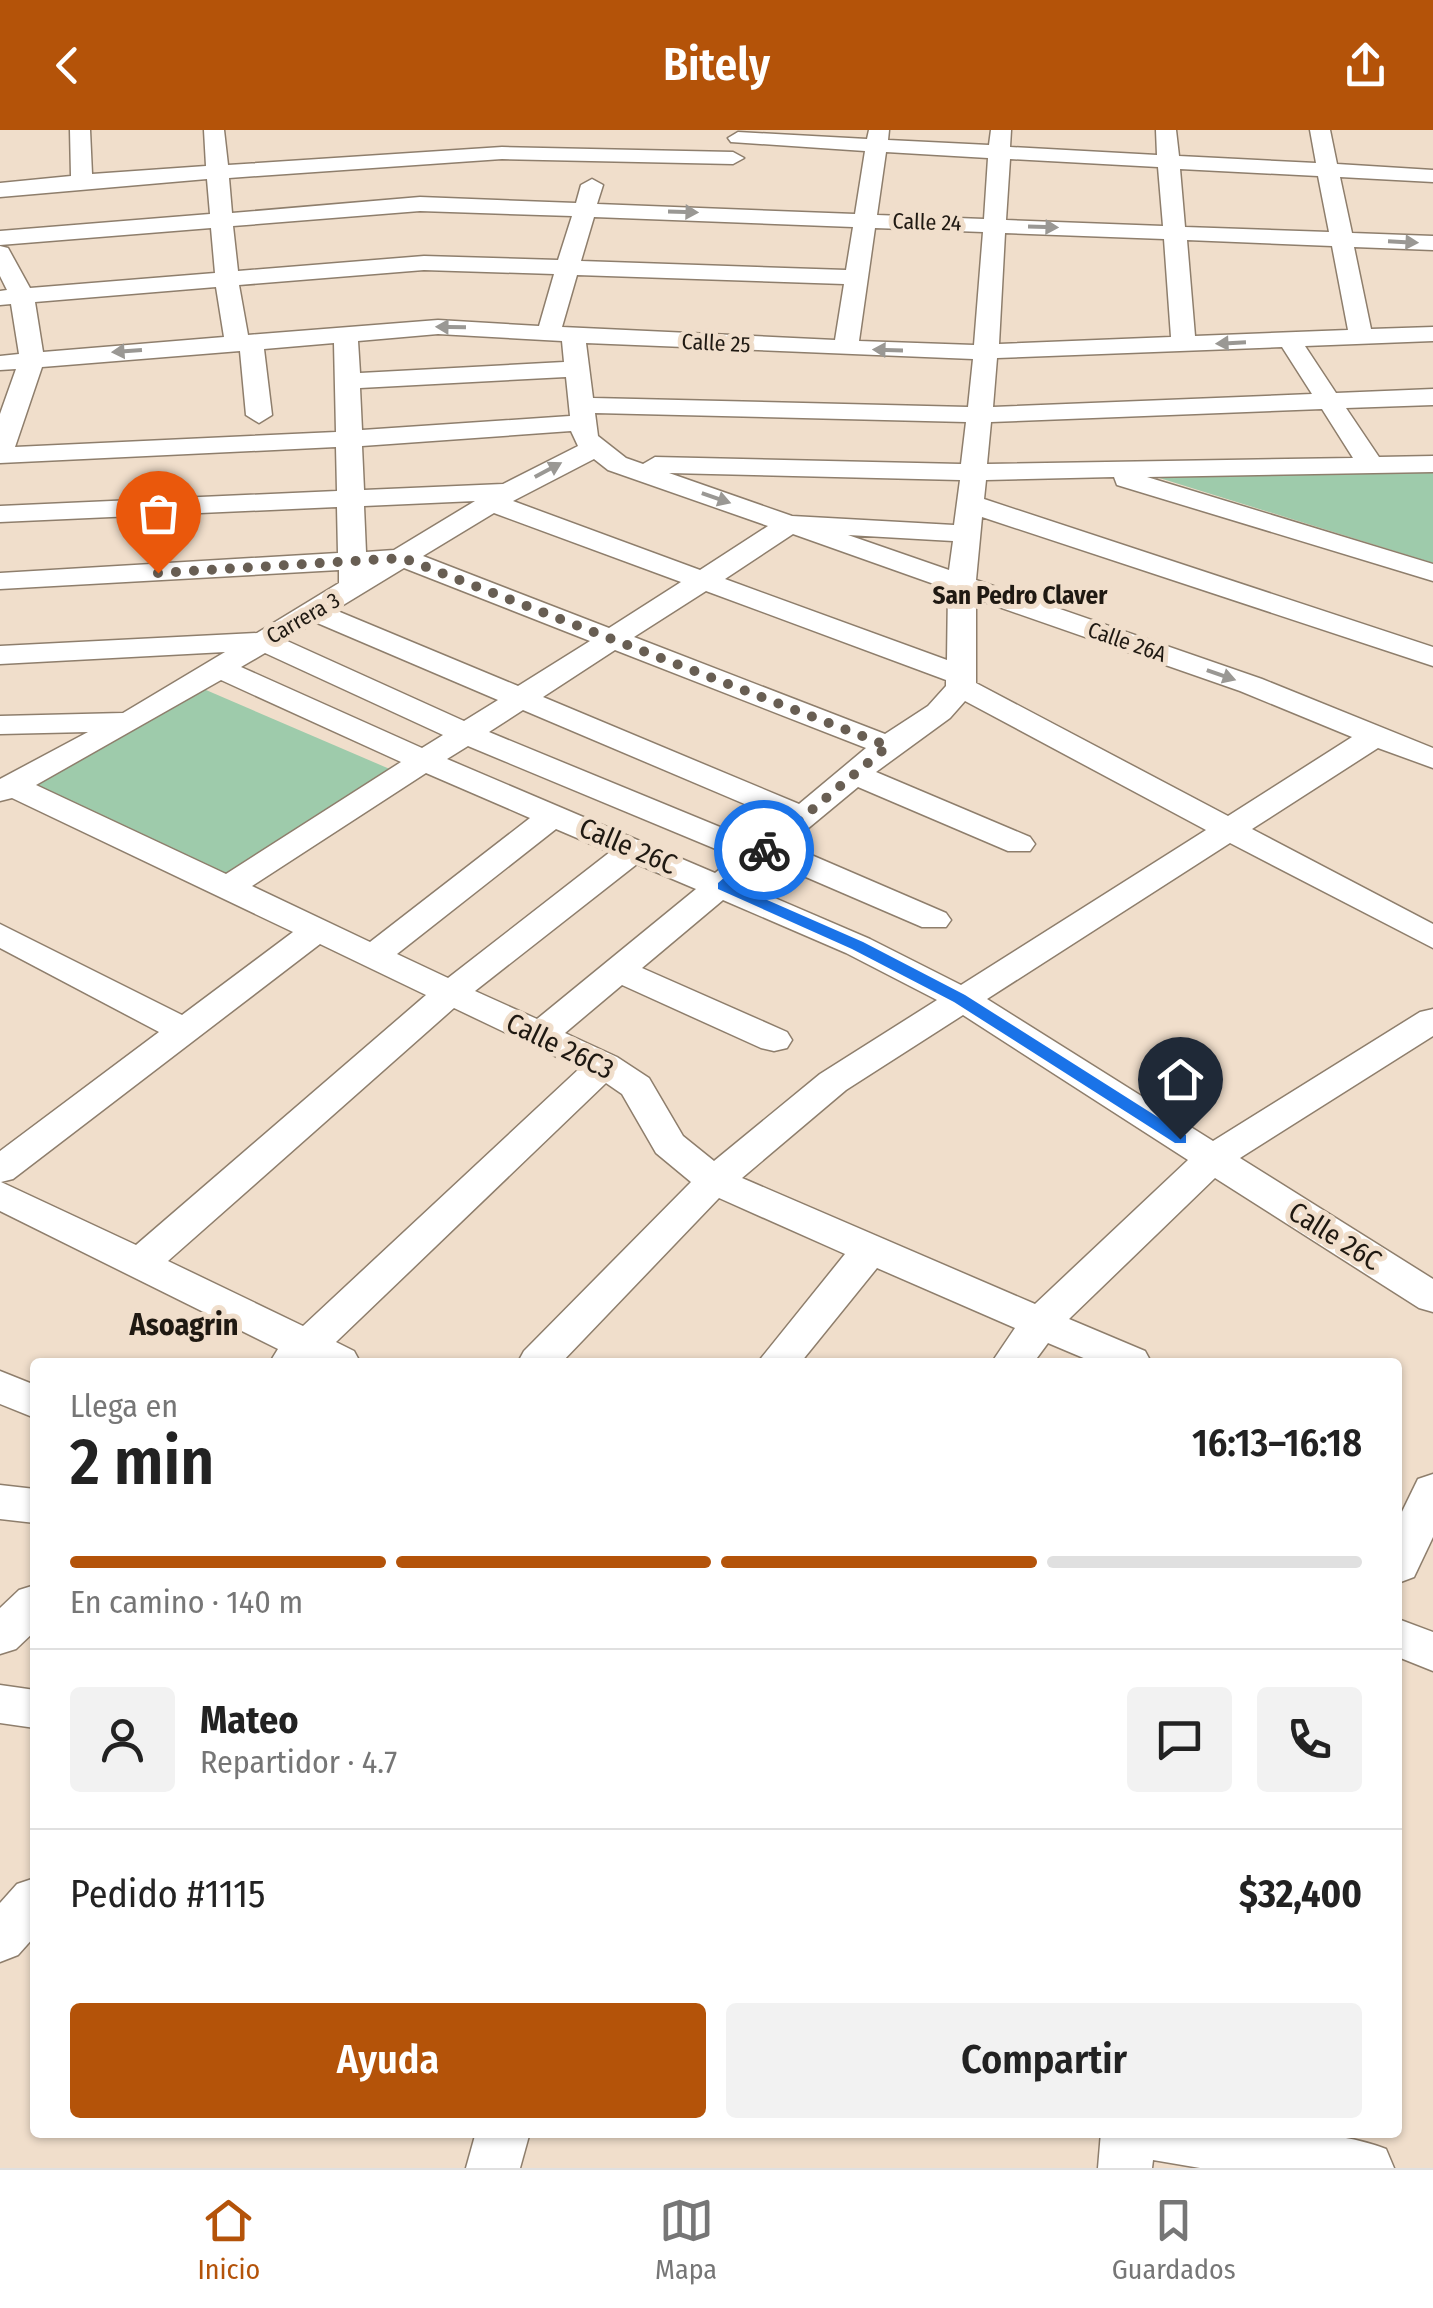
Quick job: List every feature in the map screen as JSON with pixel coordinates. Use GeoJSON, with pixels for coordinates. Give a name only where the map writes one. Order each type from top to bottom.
{"type":"FeatureCollection","features":[{"type":"Feature","properties":{"kind":"street"},"geometry":{"type":"LineString","coordinates":[[80,130],[82,180]]}},
{"type":"Feature","properties":{"kind":"street"},"geometry":{"type":"LineString","coordinates":[[214,130],[227,280],[259,415]]}},
{"type":"Feature","properties":{"kind":"street"},"geometry":{"type":"LineString","coordinates":[[593,436],[576,369],[561,333],[565,266],[608,130]]}},
{"type":"Feature","properties":{"kind":"street"},"geometry":{"type":"LineString","coordinates":[[1166,130],[1184,344]]}},
{"type":"Feature","properties":{"kind":"street"},"geometry":{"type":"LineString","coordinates":[[1320,130],[1361,337]]}},
{"type":"Feature","properties":{"kind":"street"},"geometry":{"type":"LineString","coordinates":[[11,297],[424,263],[565,266],[726,196],[878,138],[1000,141],[1169,162],[1433,176]]}},
{"type":"Feature","properties":{"kind":"street"},"geometry":{"type":"LineString","coordinates":[[846,348],[878,138]]}},
{"type":"Feature","properties":{"kind":"street"},"geometry":{"type":"LineString","coordinates":[[540,1034],[724,886],[888,746],[939,712],[961,681],[962,584],[986,351],[1000,141]]}},
{"type":"Feature","properties":{"kind":"street"},"geometry":{"type":"LineString","coordinates":[[0,190],[82,180],[218,172],[400,151],[601,154],[726,196],[778,274],[776,300]]}},
{"type":"Feature","properties":{"kind":"street"},"geometry":{"type":"LineString","coordinates":[[400,151],[406,188],[420,204]]}},
{"type":"Feature","properties":{"kind":"street","name":"Calle 24"},"geometry":{"type":"LineString","coordinates":[[0,238],[420,204],[586,208],[726,196],[865,220],[1433,243]]}},
{"type":"Feature","properties":{"kind":"street"},"geometry":{"type":"LineString","coordinates":[[0,253],[32,358],[0,453],[350,439],[593,436],[979,415],[1433,398]]}},
{"type":"Feature","properties":{"kind":"street"},"geometry":{"type":"LineString","coordinates":[[778,274],[856,276]]}},
{"type":"Feature","properties":{"kind":"street","name":"Calle 25"},"geometry":{"type":"LineString","coordinates":[[0,363],[438,327],[846,348],[986,351],[1433,334]]}},
{"type":"Feature","properties":{"kind":"street"},"geometry":{"type":"LineString","coordinates":[[0,581],[354,576],[346,332]]}},
{"type":"Feature","properties":{"kind":"street"},"geometry":{"type":"LineString","coordinates":[[1290,340],[1370,464]]}},
{"type":"Feature","properties":{"kind":"street"},"geometry":{"type":"LineString","coordinates":[[350,381],[576,369]]}},
{"type":"Feature","properties":{"kind":"street"},"geometry":{"type":"LineString","coordinates":[[593,436],[974,472],[1433,464]]}},
{"type":"Feature","properties":{"kind":"street","name":"Carrera 3"},"geometry":{"type":"LineString","coordinates":[[6,789],[130,722],[315,612],[354,576],[403,558],[502,498],[593,436]]}},
{"type":"Feature","properties":{"kind":"street","name":"Calle 26A"},"geometry":{"type":"LineString","coordinates":[[593,436],[790,524],[1251,686],[1433,758]]}},
{"type":"Feature","properties":{"kind":"street"},"geometry":{"type":"LineString","coordinates":[[1095,470],[1433,573]]}},
{"type":"Feature","properties":{"kind":"street"},"geometry":{"type":"LineString","coordinates":[[0,514],[352,499],[502,498],[700,582],[961,681],[1227,830],[1433,938]]}},
{"type":"Feature","properties":{"kind":"street"},"geometry":{"type":"LineString","coordinates":[[971,504],[1433,657]]}},
{"type":"Feature","properties":{"kind":"street"},"geometry":{"type":"LineString","coordinates":[[226,889],[428,762],[790,524],[968,534]]}},
{"type":"Feature","properties":{"kind":"street"},"geometry":{"type":"LineString","coordinates":[[403,558],[888,746]]}},
{"type":"Feature","properties":{"kind":"street"},"geometry":{"type":"LineString","coordinates":[[315,612],[803,816]]}},
{"type":"Feature","properties":{"kind":"street"},"geometry":{"type":"LineString","coordinates":[[0,655],[263,642],[469,734],[934,920]]}},
{"type":"Feature","properties":{"kind":"street","name":"Calle 26C"},"geometry":{"type":"LineString","coordinates":[[219,668],[428,762],[724,886],[858,946],[960,998],[1433,1298]]}},
{"type":"Feature","properties":{"kind":"street"},"geometry":{"type":"LineString","coordinates":[[0,725],[130,722]]}},
{"type":"Feature","properties":{"kind":"street"},"geometry":{"type":"LineString","coordinates":[[542,1358],[714,1181],[833,1082],[1377,734]]}},
{"type":"Feature","properties":{"kind":"street"},"geometry":{"type":"LineString","coordinates":[[855,774],[1018,844]]}},
{"type":"Feature","properties":{"kind":"street","name":"Calle 26C3"},"geometry":{"type":"LineString","coordinates":[[6,789],[604,1065],[636,1086],[670,1144],[714,1181],[1122,1358]]}},
{"type":"Feature","properties":{"kind":"street"},"geometry":{"type":"LineString","coordinates":[[372,957],[554,815]]}},
{"type":"Feature","properties":{"kind":"street"},"geometry":{"type":"LineString","coordinates":[[140,1264],[450,993],[634,849]]}},
{"type":"Feature","properties":{"kind":"street"},"geometry":{"type":"LineString","coordinates":[[0,1170],[316,931]]}},
{"type":"Feature","properties":{"kind":"street"},"geometry":{"type":"LineString","coordinates":[[6,950],[184,1031]]}},
{"type":"Feature","properties":{"kind":"street"},"geometry":{"type":"LineString","coordinates":[[619,971],[774,1040]]}},
{"type":"Feature","properties":{"kind":"street"},"geometry":{"type":"LineString","coordinates":[[1015,1358],[1041,1322],[1212,1159],[1433,1020]]}},
{"type":"Feature","properties":{"kind":"street"},"geometry":{"type":"LineString","coordinates":[[0,1195],[140,1264],[312,1357],[604,1065]]}},
{"type":"Feature","properties":{"kind":"street"},"geometry":{"type":"LineString","coordinates":[[781,1358],[871,1249]]}},
{"type":"Feature","properties":{"kind":"street"},"geometry":{"type":"LineString","coordinates":[[0,1386],[30,1401]]}},
{"type":"Feature","properties":{"kind":"street"},"geometry":{"type":"LineString","coordinates":[[1402,1551],[1420,1490]]}},
{"type":"Feature","properties":{"kind":"street"},"geometry":{"type":"LineString","coordinates":[[0,1502],[30,1505]]}},
{"type":"Feature","properties":{"kind":"street"},"geometry":{"type":"LineString","coordinates":[[0,1636],[30,1608]]}},
{"type":"Feature","properties":{"kind":"street"},"geometry":{"type":"LineString","coordinates":[[1402,1639],[1433,1652]]}},
{"type":"Feature","properties":{"kind":"street"},"geometry":{"type":"LineString","coordinates":[[0,1704],[30,1708]]}},
{"type":"Feature","properties":{"kind":"street"},"geometry":{"type":"LineString","coordinates":[[30,1906],[0,1941],[30,1947]]}},
{"type":"Feature","properties":{"kind":"street"},"geometry":{"type":"LineString","coordinates":[[493,2168],[500,2138]]}},
{"type":"Feature","properties":{"kind":"street"},"geometry":{"type":"LineString","coordinates":[[1125,2168],[1131,2138]]}},
{"type":"Feature","properties":{"kind":"street"},"geometry":{"type":"LineString","coordinates":[[1171,2138],[1367,2168]]}},
{"type":"Feature","properties":{"kind":"green space"},"geometry":{"type":"Polygon","coordinates":[[[1433,472],[1433,563],[1153,476],[1433,472]]]}},
{"type":"Feature","properties":{"kind":"green space"},"geometry":{"type":"Polygon","coordinates":[[[199,687],[399,773],[223,882],[32,786],[199,687]]]}},
{"type":"Feature","properties":{"kind":"way so far"},"geometry":{"type":"LineString","coordinates":[[158,573],[403,558],[888,746],[764,850]]}},
{"type":"Feature","properties":{"kind":"district","name":"San Pedro Claver"},"geometry":{"type":"Point","coordinates":[1020,596]}},
{"type":"Feature","properties":{"kind":"district","name":"Asoagrin"},"geometry":{"type":"Point","coordinates":[184,1325]}},
{"type":"Feature","properties":{"kind":"route"},"geometry":{"type":"LineString","coordinates":[[764,850],[724,886],[858,946],[960,998],[1180,1139]]}}]}
